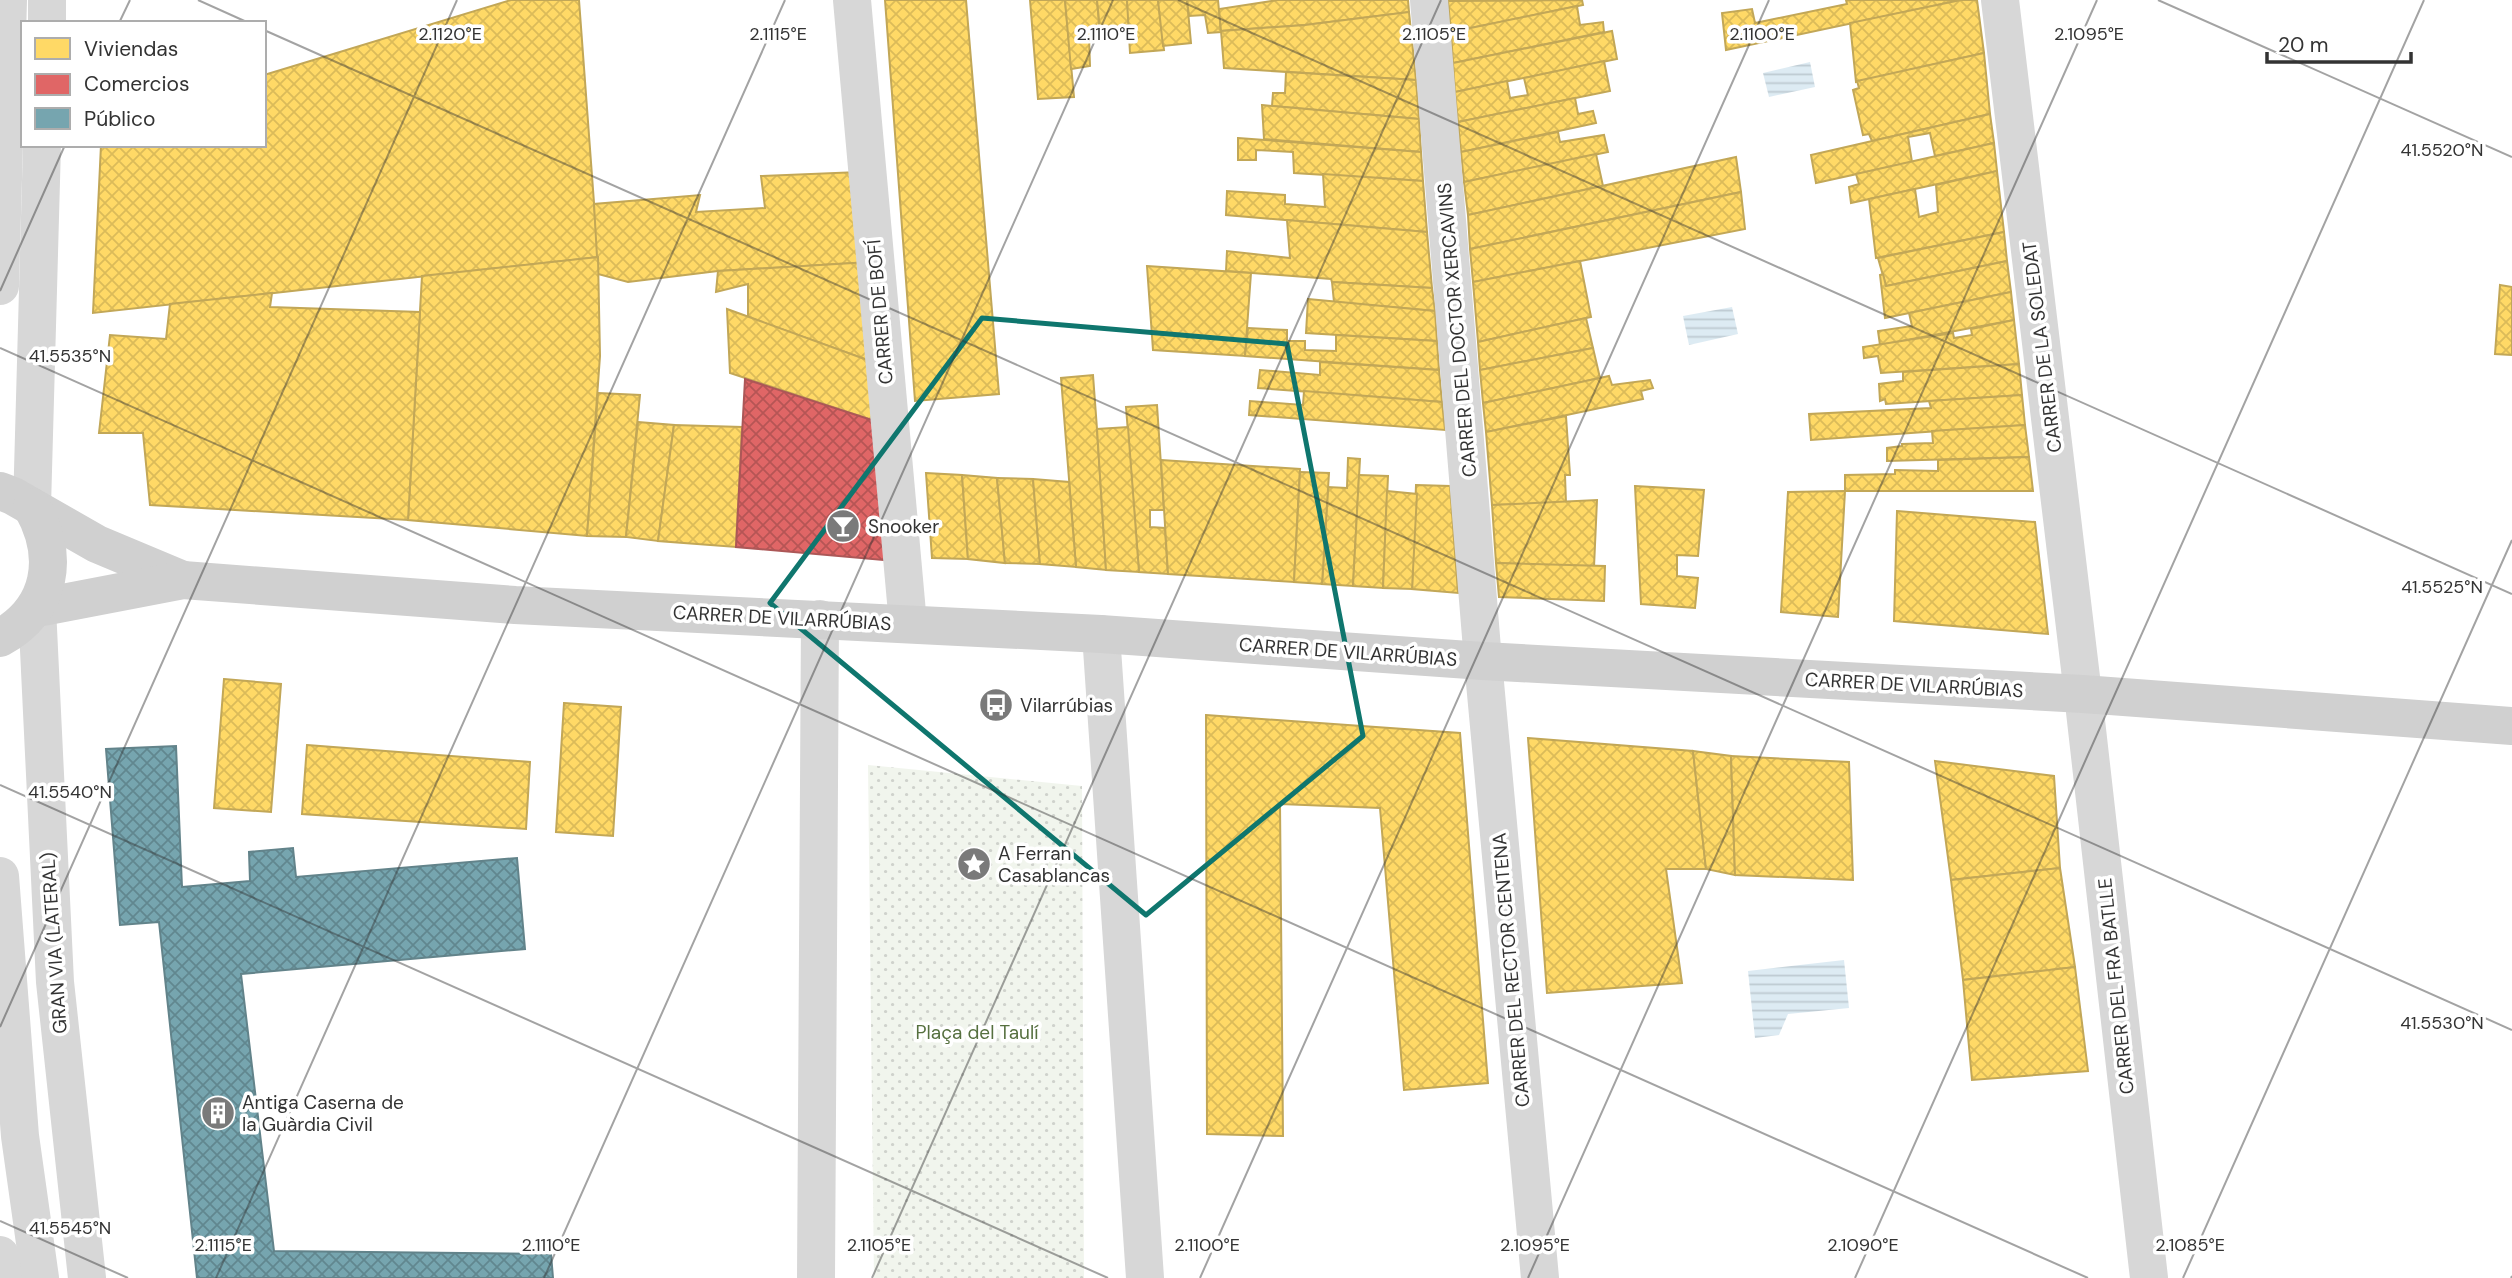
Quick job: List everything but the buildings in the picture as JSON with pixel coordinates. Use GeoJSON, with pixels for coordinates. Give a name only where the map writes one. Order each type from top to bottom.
{"type":"FeatureCollection","features":[{"type":"Feature","properties":{"kind":"main road","name":"CARRER DE VILARRÚBIAS"},"geometry":{"type":"LineString","coordinates":[[16,499],[96,544],[183,580]]}},
{"type":"Feature","properties":{"kind":"main road"},"geometry":{"type":"LineString","coordinates":[[0,638],[37,608],[49,561],[46,538],[16,499]]}},
{"type":"Feature","properties":{"kind":"main road","name":"CARRER DE VILARRÚBIAS"},"geometry":{"type":"LineString","coordinates":[[37,608],[183,580],[515,605],[1101,634],[1483,661],[2083,694],[2512,726]]}},
{"type":"Feature","properties":{"kind":"street"},"geometry":{"type":"LineString","coordinates":[[0,286],[8,0]]}},
{"type":"Feature","properties":{"kind":"street"},"geometry":{"type":"LineString","coordinates":[[47,0],[47,21]]}},
{"type":"Feature","properties":{"kind":"street","name":"CARRER DE BOFÍ"},"geometry":{"type":"LineString","coordinates":[[852,0],[908,624]]}},
{"type":"Feature","properties":{"kind":"street","name":"CARRER DEL DOCTOR XERCAVINS"},"geometry":{"type":"LineString","coordinates":[[1429,0],[1483,661]]}},
{"type":"Feature","properties":{"kind":"street","name":"CARRER DE LA SOLEDAT"},"geometry":{"type":"LineString","coordinates":[[2000,0],[2083,694]]}},
{"type":"Feature","properties":{"kind":"street"},"geometry":{"type":"LineString","coordinates":[[16,499],[42,147]]}},
{"type":"Feature","properties":{"kind":"street","name":"GRAN VIA (LATERAL)"},"geometry":{"type":"LineString","coordinates":[[37,608],[55,982],[87,1278]]}},
{"type":"Feature","properties":{"kind":"street"},"geometry":{"type":"LineString","coordinates":[[816,1278],[820,619]]}},
{"type":"Feature","properties":{"kind":"street"},"geometry":{"type":"LineString","coordinates":[[1101,634],[1145,1278]]}},
{"type":"Feature","properties":{"kind":"street","name":"CARRER DEL RECTOR CENTENA"},"geometry":{"type":"LineString","coordinates":[[1483,661],[1540,1278]]}},
{"type":"Feature","properties":{"kind":"street","name":"CARRER DEL FRA BATLLE"},"geometry":{"type":"LineString","coordinates":[[2083,694],[2149,1278]]}},
{"type":"Feature","properties":{"kind":"street"},"geometry":{"type":"LineString","coordinates":[[0,876],[20,1136],[40,1278]]}},
{"type":"Feature","properties":{"kind":"street"},"geometry":{"type":"LineString","coordinates":[[0,1255],[3,1278]]}},
{"type":"Feature","properties":{"kind":"highlighted area"},"geometry":{"type":"Polygon","coordinates":[[[982,318],[1287,344],[1363,736],[1146,915],[770,603],[982,318]]]}},
{"type":"Feature","properties":{"kind":"green space","name":"Plaça del Taulí"},"geometry":{"type":"Polygon","coordinates":[[[868,765],[1082,786],[1084,1278],[874,1278],[868,765]]]}},
{"type":"Feature","properties":{"kind":"shaded area"},"geometry":{"type":"Polygon","coordinates":[[[1810,62],[1815,87],[1769,97],[1763,73],[1810,62]]]}},
{"type":"Feature","properties":{"kind":"shaded area"},"geometry":{"type":"Polygon","coordinates":[[[1732,307],[1738,334],[1689,345],[1683,316],[1732,307]]]}},
{"type":"Feature","properties":{"kind":"shaded area"},"geometry":{"type":"Polygon","coordinates":[[[1844,960],[1849,1008],[1788,1014],[1779,1035],[1755,1038],[1748,971],[1844,960]]]}},
{"type":"Feature","properties":{"kind":"place","name":"Snooker"},"geometry":{"type":"Point","coordinates":[843,526]}},
{"type":"Feature","properties":{"kind":"place","name":"Vilarrúbias"},"geometry":{"type":"Point","coordinates":[996,705]}},
{"type":"Feature","properties":{"kind":"place","name":"A Ferran Casablancas"},"geometry":{"type":"Point","coordinates":[974,864]}},
{"type":"Feature","properties":{"kind":"place","name":"Antiga Caserna de la Guàrdia Civil"},"geometry":{"type":"Point","coordinates":[218,1113]}}]}
